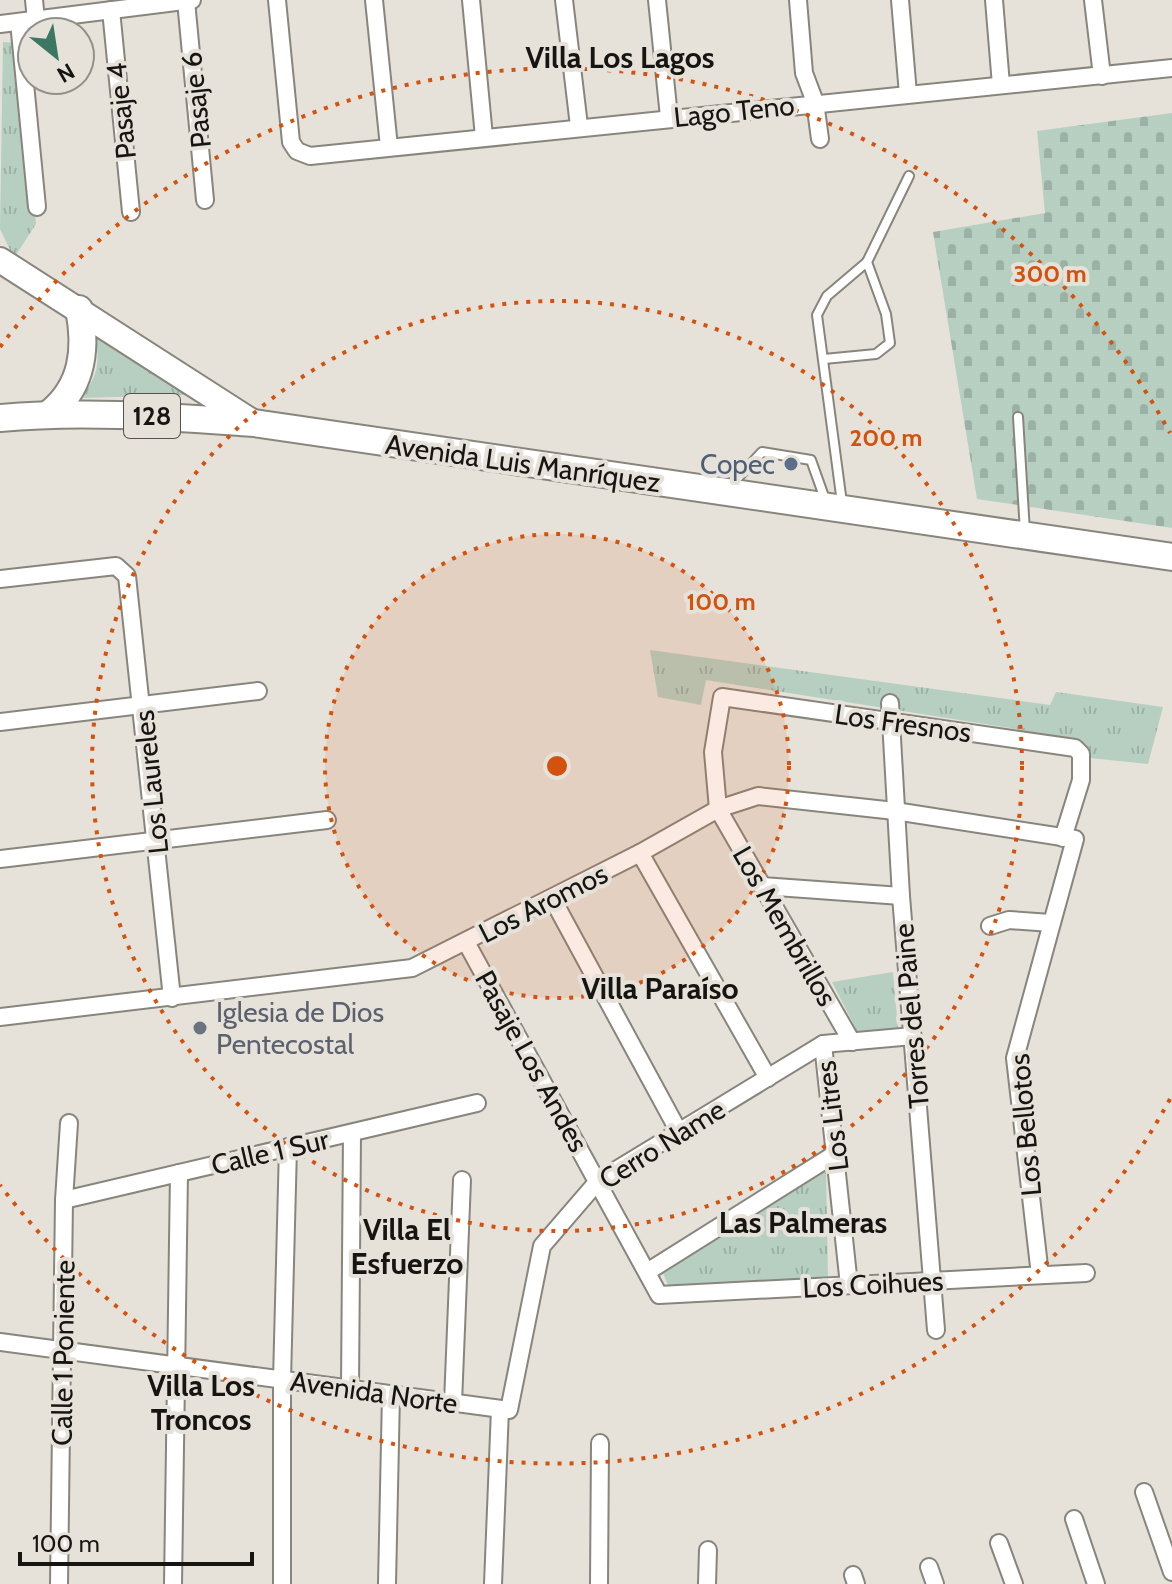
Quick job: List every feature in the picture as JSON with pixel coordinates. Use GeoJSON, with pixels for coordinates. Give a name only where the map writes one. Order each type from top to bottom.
{"type":"FeatureCollection","features":[{"type":"Feature","properties":{"kind":"main road"},"geometry":{"type":"LineString","coordinates":[[0,260],[254,423]]}},
{"type":"Feature","properties":{"kind":"main road"},"geometry":{"type":"LineString","coordinates":[[50,413],[65,399],[79,373],[83,337],[79,309]]}},
{"type":"Feature","properties":{"kind":"main road","name":"128"},"geometry":{"type":"LineString","coordinates":[[0,418],[50,413],[254,423]]}},
{"type":"Feature","properties":{"kind":"main road","name":"Avenida Luis Manríquez"},"geometry":{"type":"LineString","coordinates":[[254,423],[1172,557]]}},
{"type":"Feature","properties":{"kind":"street"},"geometry":{"type":"LineString","coordinates":[[66,16],[131,4],[192,0]]}},
{"type":"Feature","properties":{"kind":"street","name":"Lago Teno"},"geometry":{"type":"LineString","coordinates":[[277,0],[290,134],[297,151],[310,156],[579,126],[1172,68]]}},
{"type":"Feature","properties":{"kind":"street"},"geometry":{"type":"LineString","coordinates":[[374,0],[389,147]]}},
{"type":"Feature","properties":{"kind":"street"},"geometry":{"type":"LineString","coordinates":[[471,0],[484,137]]}},
{"type":"Feature","properties":{"kind":"street"},"geometry":{"type":"LineString","coordinates":[[564,0],[579,126]]}},
{"type":"Feature","properties":{"kind":"street"},"geometry":{"type":"LineString","coordinates":[[657,0],[669,117]]}},
{"type":"Feature","properties":{"kind":"street"},"geometry":{"type":"LineString","coordinates":[[798,0],[804,73],[815,102],[820,139]]}},
{"type":"Feature","properties":{"kind":"street"},"geometry":{"type":"LineString","coordinates":[[900,0],[908,94]]}},
{"type":"Feature","properties":{"kind":"street"},"geometry":{"type":"LineString","coordinates":[[994,0],[1001,85]]}},
{"type":"Feature","properties":{"kind":"street"},"geometry":{"type":"LineString","coordinates":[[1093,0],[1102,76]]}},
{"type":"Feature","properties":{"kind":"street","name":"Pasaje 6"},"geometry":{"type":"LineString","coordinates":[[186,1],[205,200]]}},
{"type":"Feature","properties":{"kind":"street","name":"Pasaje 4"},"geometry":{"type":"LineString","coordinates":[[111,10],[131,212]]}},
{"type":"Feature","properties":{"kind":"street"},"geometry":{"type":"LineString","coordinates":[[32,96],[37,207]]}},
{"type":"Feature","properties":{"kind":"street","name":"Los Laureles"},"geometry":{"type":"LineString","coordinates":[[0,579],[112,567],[123,569],[128,580],[158,840],[172,998]]}},
{"type":"Feature","properties":{"kind":"street"},"geometry":{"type":"LineString","coordinates":[[0,722],[258,691]]}},
{"type":"Feature","properties":{"kind":"street","name":"Los Fresnos"},"geometry":{"type":"LineString","coordinates":[[718,809],[713,752],[722,697],[1069,746],[1081,754]]}},
{"type":"Feature","properties":{"kind":"street","name":"Torres del Paine"},"geometry":{"type":"LineString","coordinates":[[890,703],[901,896],[936,1330]]}},
{"type":"Feature","properties":{"kind":"street","name":"Los Bellotos"},"geometry":{"type":"LineString","coordinates":[[1040,1275],[1015,1058],[1051,923],[1081,780],[1081,754]]}},
{"type":"Feature","properties":{"kind":"street","name":"Los Aromos"},"geometry":{"type":"LineString","coordinates":[[0,1017],[412,968],[640,853],[718,809],[767,796],[895,811],[1069,838]]}},
{"type":"Feature","properties":{"kind":"street","name":"Los Membrillos"},"geometry":{"type":"LineString","coordinates":[[718,809],[852,1042]]}},
{"type":"Feature","properties":{"kind":"street"},"geometry":{"type":"LineString","coordinates":[[0,859],[327,820]]}},
{"type":"Feature","properties":{"kind":"street"},"geometry":{"type":"LineString","coordinates":[[640,853],[768,1078]]}},
{"type":"Feature","properties":{"kind":"street"},"geometry":{"type":"LineString","coordinates":[[762,886],[901,896]]}},
{"type":"Feature","properties":{"kind":"street"},"geometry":{"type":"LineString","coordinates":[[552,898],[679,1132]]}},
{"type":"Feature","properties":{"kind":"street"},"geometry":{"type":"LineString","coordinates":[[990,926],[1001,920],[1051,923]]}},
{"type":"Feature","properties":{"kind":"street","name":"Pasaje Los Andes"},"geometry":{"type":"LineString","coordinates":[[466,942],[659,1295]]}},
{"type":"Feature","properties":{"kind":"street","name":"Cerro Name"},"geometry":{"type":"LineString","coordinates":[[493,1584],[505,1409],[542,1246],[598,1181],[823,1044],[913,1036]]}},
{"type":"Feature","properties":{"kind":"street","name":"Los Litres"},"geometry":{"type":"LineString","coordinates":[[823,1044],[838,1152],[849,1285]]}},
{"type":"Feature","properties":{"kind":"street","name":"Calle 1 Sur"},"geometry":{"type":"LineString","coordinates":[[64,1200],[477,1103]]}},
{"type":"Feature","properties":{"kind":"street","name":"Calle 1 Poniente"},"geometry":{"type":"LineString","coordinates":[[59,1584],[64,1200],[69,1123]]}},
{"type":"Feature","properties":{"kind":"street"},"geometry":{"type":"LineString","coordinates":[[350,1389],[352,1133]]}},
{"type":"Feature","properties":{"kind":"street"},"geometry":{"type":"LineString","coordinates":[[282,1584],[282,1380],[288,1147]]}},
{"type":"Feature","properties":{"kind":"street"},"geometry":{"type":"LineString","coordinates":[[647,1272],[838,1152]]}},
{"type":"Feature","properties":{"kind":"street"},"geometry":{"type":"LineString","coordinates":[[173,1584],[179,1173]]}},
{"type":"Feature","properties":{"kind":"street"},"geometry":{"type":"LineString","coordinates":[[453,1403],[462,1180]]}},
{"type":"Feature","properties":{"kind":"street","name":"Los Coihues"},"geometry":{"type":"LineString","coordinates":[[659,1295],[1086,1273]]}},
{"type":"Feature","properties":{"kind":"street","name":"Avenida Norte"},"geometry":{"type":"LineString","coordinates":[[0,1342],[505,1409]]}},
{"type":"Feature","properties":{"kind":"street"},"geometry":{"type":"LineString","coordinates":[[387,1584],[391,1394]]}},
{"type":"Feature","properties":{"kind":"street"},"geometry":{"type":"LineString","coordinates":[[599,1584],[600,1443]]}},
{"type":"Feature","properties":{"kind":"street"},"geometry":{"type":"LineString","coordinates":[[1144,1492],[1172,1572]]}},
{"type":"Feature","properties":{"kind":"street"},"geometry":{"type":"LineString","coordinates":[[1074,1519],[1096,1584]]}},
{"type":"Feature","properties":{"kind":"street"},"geometry":{"type":"LineString","coordinates":[[999,1543],[1014,1584]]}},
{"type":"Feature","properties":{"kind":"street"},"geometry":{"type":"LineString","coordinates":[[707,1584],[708,1550]]}},
{"type":"Feature","properties":{"kind":"street"},"geometry":{"type":"LineString","coordinates":[[929,1567],[935,1584]]}},
{"type":"Feature","properties":{"kind":"lane"},"geometry":{"type":"LineString","coordinates":[[835,508],[824,359],[817,315],[827,296],[867,262],[909,176]]}},
{"type":"Feature","properties":{"kind":"lane"},"geometry":{"type":"LineString","coordinates":[[824,359],[876,354],[890,343],[886,314],[867,262]]}},
{"type":"Feature","properties":{"kind":"lane"},"geometry":{"type":"LineString","coordinates":[[1018,417],[1025,536]]}},
{"type":"Feature","properties":{"kind":"lane"},"geometry":{"type":"LineString","coordinates":[[724,492],[762,452],[811,460],[835,508]]}},
{"type":"Feature","properties":{"kind":"green space"},"geometry":{"type":"Polygon","coordinates":[[[3,42],[16,43],[16,96],[23,96],[36,224],[14,258],[0,229],[3,42]]]}},
{"type":"Feature","properties":{"kind":"green space"},"geometry":{"type":"Polygon","coordinates":[[[1172,113],[1172,528],[977,499],[933,232],[1045,213],[1037,131],[1172,113]]]}},
{"type":"Feature","properties":{"kind":"green space"},"geometry":{"type":"Polygon","coordinates":[[[95,334],[188,395],[80,398],[91,383],[96,368],[95,334]]]}},
{"type":"Feature","properties":{"kind":"green space"},"geometry":{"type":"Polygon","coordinates":[[[650,650],[1050,705],[1056,692],[1163,707],[1148,764],[1090,758],[1079,739],[706,680],[701,705],[658,697],[650,650]]]}},
{"type":"Feature","properties":{"kind":"green space"},"geometry":{"type":"Polygon","coordinates":[[[893,972],[898,1028],[857,1031],[832,982],[893,972]]]}},
{"type":"Feature","properties":{"kind":"green space"},"geometry":{"type":"Polygon","coordinates":[[[826,1170],[828,1280],[680,1289],[668,1285],[663,1273],[826,1170]]]}},
{"type":"Feature","properties":{"kind":"place","name":"Copec"},"geometry":{"type":"Point","coordinates":[791,464]}},
{"type":"Feature","properties":{"kind":"place","name":"Iglesia de Dios Pentecostal"},"geometry":{"type":"Point","coordinates":[200,1028]}},
{"type":"Feature","properties":{"kind":"district","name":"Villa Los Lagos"},"geometry":{"type":"Point","coordinates":[620,57]}},
{"type":"Feature","properties":{"kind":"district","name":"Villa Paraíso"},"geometry":{"type":"Point","coordinates":[660,988]}},
{"type":"Feature","properties":{"kind":"district","name":"Las Palmeras"},"geometry":{"type":"Point","coordinates":[803,1222]}},
{"type":"Feature","properties":{"kind":"district","name":"Villa El Esfuerzo"},"geometry":{"type":"Point","coordinates":[407,1246]}},
{"type":"Feature","properties":{"kind":"district","name":"Villa Los Troncos"},"geometry":{"type":"Point","coordinates":[201,1402]}}]}
